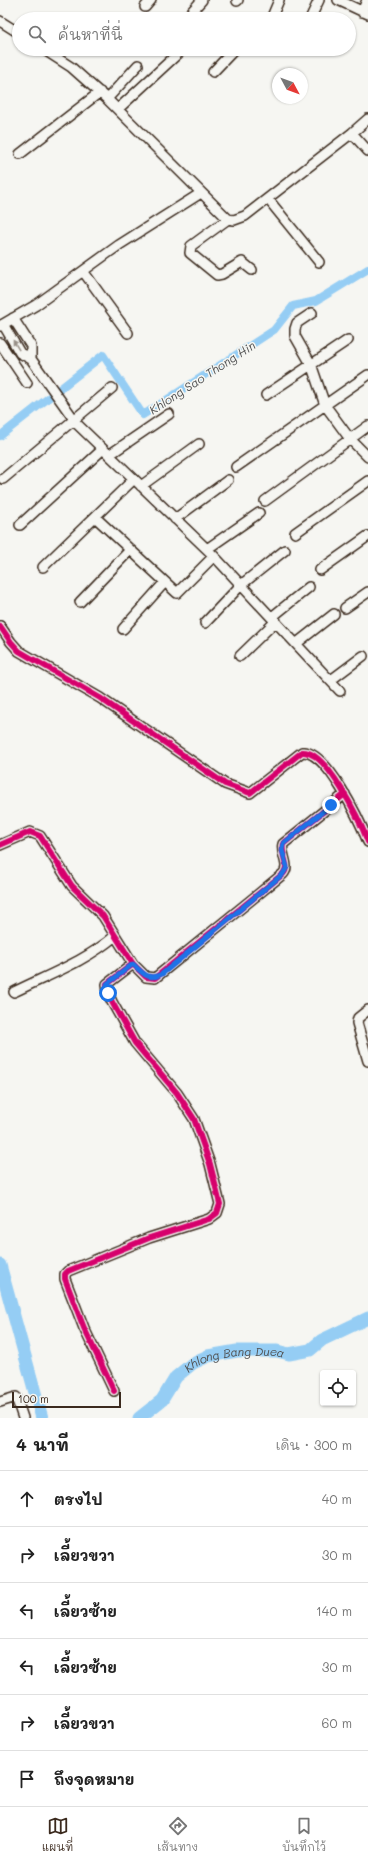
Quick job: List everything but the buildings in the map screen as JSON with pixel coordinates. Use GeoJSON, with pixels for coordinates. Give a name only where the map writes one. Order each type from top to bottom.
{"type":"FeatureCollection","features":[{"type":"Feature","properties":{"kind":"street"},"geometry":{"type":"LineString","coordinates":[[145,7],[151,0]]}},
{"type":"Feature","properties":{"kind":"street"},"geometry":{"type":"LineString","coordinates":[[191,12],[202,0]]}},
{"type":"Feature","properties":{"kind":"street"},"geometry":{"type":"LineString","coordinates":[[274,12],[279,0]]}},
{"type":"Feature","properties":{"kind":"street"},"geometry":{"type":"LineString","coordinates":[[313,12],[319,0]]}},
{"type":"Feature","properties":{"kind":"street"},"geometry":{"type":"LineString","coordinates":[[338,0],[365,13],[367,0]]}},
{"type":"Feature","properties":{"kind":"street"},"geometry":{"type":"LineString","coordinates":[[0,21],[12,29]]}},
{"type":"Feature","properties":{"kind":"street"},"geometry":{"type":"LineString","coordinates":[[54,56],[71,67],[118,109],[228,219],[234,220],[245,216],[368,119]]}},
{"type":"Feature","properties":{"kind":"street"},"geometry":{"type":"LineString","coordinates":[[118,109],[175,56]]}},
{"type":"Feature","properties":{"kind":"street"},"geometry":{"type":"LineString","coordinates":[[213,72],[228,56]]}},
{"type":"Feature","properties":{"kind":"street"},"geometry":{"type":"LineString","coordinates":[[20,154],[103,96],[138,65]]}},
{"type":"Feature","properties":{"kind":"street"},"geometry":{"type":"LineString","coordinates":[[352,133],[368,151]]}},
{"type":"Feature","properties":{"kind":"street"},"geometry":{"type":"LineString","coordinates":[[201,193],[138,232],[36,305],[1,325],[20,353],[31,359],[73,419],[214,556],[297,643],[340,691]]}},
{"type":"Feature","properties":{"kind":"street"},"geometry":{"type":"LineString","coordinates":[[268,199],[319,262]]}},
{"type":"Feature","properties":{"kind":"street"},"geometry":{"type":"LineString","coordinates":[[228,219],[191,246],[190,253],[217,275],[222,274],[242,262],[252,270]]}},
{"type":"Feature","properties":{"kind":"street"},"geometry":{"type":"LineString","coordinates":[[83,271],[128,333]]}},
{"type":"Feature","properties":{"kind":"street"},"geometry":{"type":"LineString","coordinates":[[312,313],[297,323],[295,336],[311,364],[325,405],[350,439],[368,457]]}},
{"type":"Feature","properties":{"kind":"street"},"geometry":{"type":"LineString","coordinates":[[13,318],[31,346],[31,359]]}},
{"type":"Feature","properties":{"kind":"street"},"geometry":{"type":"LineString","coordinates":[[266,395],[348,340]]}},
{"type":"Feature","properties":{"kind":"street"},"geometry":{"type":"LineString","coordinates":[[0,343],[27,383]]}},
{"type":"Feature","properties":{"kind":"street"},"geometry":{"type":"LineString","coordinates":[[236,466],[368,375]]}},
{"type":"Feature","properties":{"kind":"street"},"geometry":{"type":"LineString","coordinates":[[3,479],[112,388]]}},
{"type":"Feature","properties":{"kind":"street"},"geometry":{"type":"LineString","coordinates":[[20,525],[106,452],[169,414]]}},
{"type":"Feature","properties":{"kind":"street"},"geometry":{"type":"LineString","coordinates":[[265,501],[368,426]]}},
{"type":"Feature","properties":{"kind":"street"},"geometry":{"type":"LineString","coordinates":[[141,486],[199,444]]}},
{"type":"Feature","properties":{"kind":"street"},"geometry":{"type":"LineString","coordinates":[[43,567],[134,479]]}},
{"type":"Feature","properties":{"kind":"street"},"geometry":{"type":"LineString","coordinates":[[175,518],[228,480]]}},
{"type":"Feature","properties":{"kind":"street"},"geometry":{"type":"LineString","coordinates":[[295,533],[368,481]]}},
{"type":"Feature","properties":{"kind":"street"},"geometry":{"type":"LineString","coordinates":[[206,549],[259,513]]}},
{"type":"Feature","properties":{"kind":"street"},"geometry":{"type":"LineString","coordinates":[[96,517],[177,593],[214,556]]}},
{"type":"Feature","properties":{"kind":"street"},"geometry":{"type":"LineString","coordinates":[[320,570],[368,536]]}},
{"type":"Feature","properties":{"kind":"street"},"geometry":{"type":"LineString","coordinates":[[80,602],[130,550]]}},
{"type":"Feature","properties":{"kind":"street"},"geometry":{"type":"LineString","coordinates":[[205,623],[241,585],[285,550]]}},
{"type":"Feature","properties":{"kind":"street"},"geometry":{"type":"LineString","coordinates":[[123,629],[165,582]]}},
{"type":"Feature","properties":{"kind":"street"},"geometry":{"type":"LineString","coordinates":[[240,656],[274,619],[309,587]]}},
{"type":"Feature","properties":{"kind":"street"},"geometry":{"type":"LineString","coordinates":[[345,608],[368,592]]}},
{"type":"Feature","properties":{"kind":"street"},"geometry":{"type":"LineString","coordinates":[[297,643],[334,614]]}},
{"type":"Feature","properties":{"kind":"street"},"geometry":{"type":"LineString","coordinates":[[0,626],[11,642],[19,650],[106,701],[225,784],[250,793],[302,752],[307,751],[313,754],[331,772],[344,794],[368,842]]}},
{"type":"Feature","properties":{"kind":"street"},"geometry":{"type":"LineString","coordinates":[[331,680],[363,656]]}},
{"type":"Feature","properties":{"kind":"street"},"geometry":{"type":"LineString","coordinates":[[0,845],[30,832],[40,836],[72,886],[104,916],[115,936],[125,948],[133,964],[146,977],[154,978],[162,974],[283,874],[287,867],[282,850],[283,844],[344,794]]}},
{"type":"Feature","properties":{"kind":"street"},"geometry":{"type":"LineString","coordinates":[[14,992],[76,962],[107,944],[115,936]]}},
{"type":"Feature","properties":{"kind":"street"},"geometry":{"type":"LineString","coordinates":[[114,1391],[84,1328],[65,1279],[65,1274],[68,1271],[130,1245],[209,1219],[217,1213],[220,1204],[210,1164],[194,1120],[177,1093],[135,1043],[120,1018],[108,993],[107,984],[133,964]]}},
{"type":"Feature","properties":{"kind":"street"},"geometry":{"type":"LineString","coordinates":[[368,1010],[358,1018],[357,1023],[368,1061]]}},
{"type":"Feature","properties":{"kind":"street"},"geometry":{"type":"LineString","coordinates":[[0,1402],[16,1396],[23,1418]]}},
{"type":"Feature","properties":{"kind":"waterway","name":"Khlong Sao Thong Hin"},"geometry":{"type":"LineString","coordinates":[[0,436],[103,355],[143,415],[274,330],[293,306],[316,301],[368,269]]}},
{"type":"Feature","properties":{"kind":"waterway"},"geometry":{"type":"LineString","coordinates":[[0,1265],[42,1418]]}},
{"type":"Feature","properties":{"kind":"waterway","name":"Khlong Bang Duea"},"geometry":{"type":"LineString","coordinates":[[139,1418],[162,1400],[176,1377],[193,1363],[208,1356],[237,1351],[277,1351],[289,1354],[310,1350],[322,1340],[368,1318]]}},
{"type":"Feature","properties":{"kind":"cycle path"},"geometry":{"type":"LineString","coordinates":[[0,626],[19,651],[100,698],[225,784],[250,793],[302,752],[311,754],[321,762],[341,788],[358,819],[368,842]]}},
{"type":"Feature","properties":{"kind":"cycle path"},"geometry":{"type":"LineString","coordinates":[[0,845],[30,832],[40,836],[72,886],[103,916],[133,964],[146,977],[155,978],[283,874],[286,867],[282,848],[283,844],[345,794]]}},
{"type":"Feature","properties":{"kind":"cycle path"},"geometry":{"type":"LineString","coordinates":[[114,1391],[84,1328],[65,1279],[65,1274],[68,1271],[149,1238],[209,1219],[217,1213],[220,1204],[210,1164],[194,1119],[177,1093],[135,1043],[108,993],[107,984],[133,964]]}},
{"type":"Feature","properties":{"kind":"route"},"geometry":{"type":"LineString","coordinates":[[108,993],[107,984],[133,964],[146,977],[154,978],[162,974],[283,874],[287,870],[282,850],[283,844],[286,840],[331,805]]}}]}
